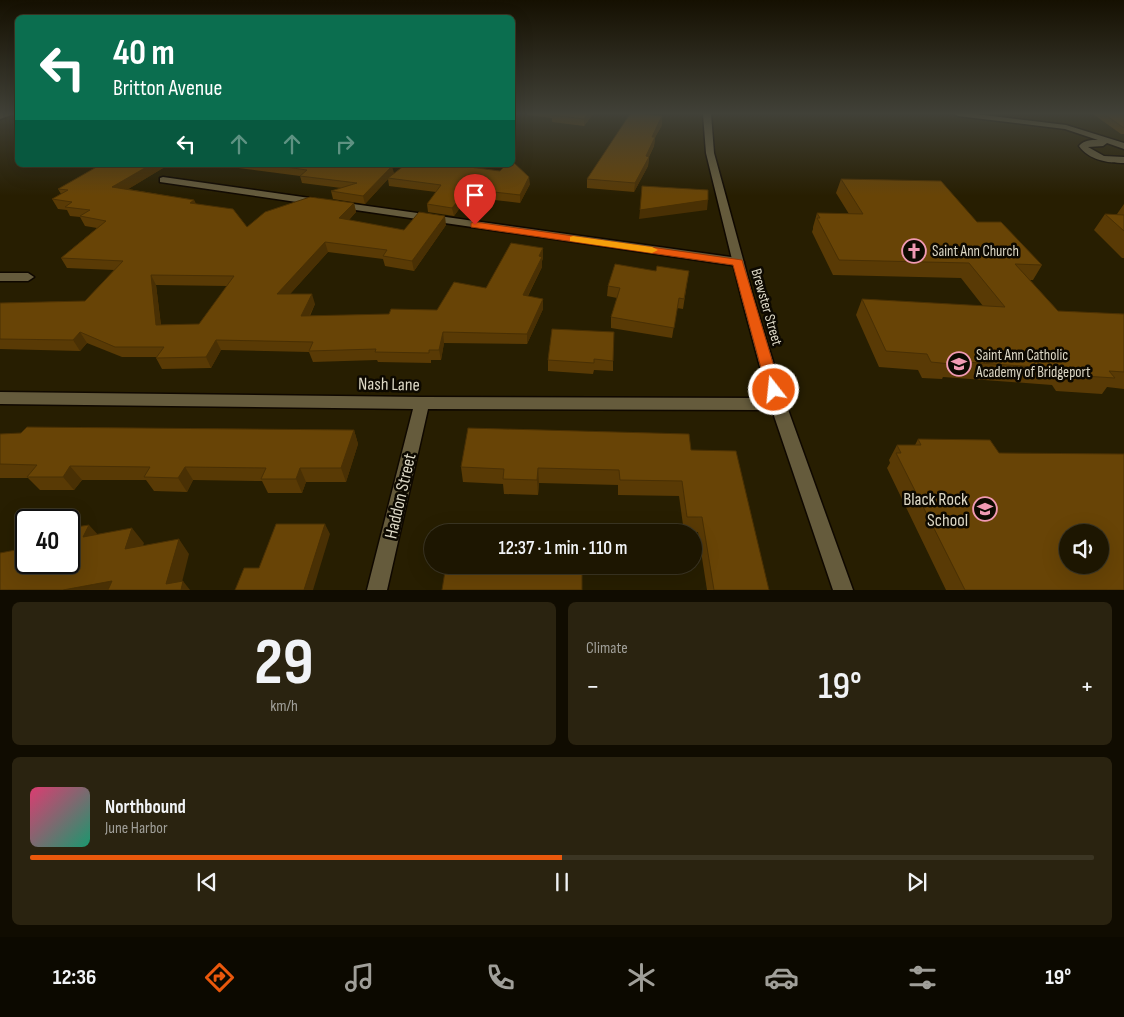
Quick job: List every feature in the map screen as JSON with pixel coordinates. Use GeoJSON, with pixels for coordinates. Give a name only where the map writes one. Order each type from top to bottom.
{"type":"FeatureCollection","features":[{"type":"Feature","properties":{"kind":"street","name":"Brewster Street"},"geometry":{"type":"LineString","coordinates":[[709,142],[710,153],[738,262],[778,404],[843,590]]}},
{"type":"Feature","properties":{"kind":"street"},"geometry":{"type":"LineString","coordinates":[[1104,142],[1124,148]]}},
{"type":"Feature","properties":{"kind":"street"},"geometry":{"type":"LineString","coordinates":[[1111,144],[1088,143],[1083,146],[1087,152],[1100,157],[1124,160]]}},
{"type":"Feature","properties":{"kind":"street"},"geometry":{"type":"LineString","coordinates":[[163,180],[738,262]]}},
{"type":"Feature","properties":{"kind":"street"},"geometry":{"type":"LineString","coordinates":[[0,277],[28,277]]}},
{"type":"Feature","properties":{"kind":"street","name":"Nash Lane"},"geometry":{"type":"LineString","coordinates":[[0,398],[422,403],[778,404]]}},
{"type":"Feature","properties":{"kind":"street","name":"Haddon Street"},"geometry":{"type":"LineString","coordinates":[[377,590],[422,403]]}},
{"type":"Feature","properties":{"kind":"building"},"geometry":{"type":"Polygon","coordinates":[[[612,142],[653,142],[646,156],[649,157],[635,183],[587,179],[612,142]]]}},
{"type":"Feature","properties":{"kind":"building"},"geometry":{"type":"Polygon","coordinates":[[[515,164],[529,177],[520,195],[468,189],[452,208],[427,204],[441,185],[388,178],[402,167],[469,167],[500,171],[504,167],[515,167],[515,164]]]}},
{"type":"Feature","properties":{"kind":"building"},"geometry":{"type":"Polygon","coordinates":[[[96,167],[147,167],[112,187],[194,200],[190,203],[233,209],[247,227],[265,212],[310,197],[354,203],[339,218],[404,230],[419,212],[445,216],[412,261],[383,256],[387,250],[325,242],[277,294],[312,294],[301,316],[389,314],[391,309],[437,310],[454,282],[486,288],[511,243],[543,248],[539,256],[542,257],[523,295],[543,299],[527,334],[443,332],[439,350],[429,350],[429,353],[375,352],[376,349],[309,351],[313,342],[216,340],[206,357],[156,358],[164,347],[115,347],[80,332],[73,340],[0,339],[0,303],[85,301],[123,261],[61,258],[106,221],[80,216],[90,210],[65,207],[72,202],[52,199],[68,190],[58,189],[96,167]],[[151,275],[156,325],[199,324],[234,276],[151,275]]]}},
{"type":"Feature","properties":{"kind":"building"},"geometry":{"type":"Polygon","coordinates":[[[285,167],[391,167],[363,196],[331,191],[357,183],[300,176],[307,170],[285,167]]]}},
{"type":"Feature","properties":{"kind":"building"},"geometry":{"type":"Polygon","coordinates":[[[841,179],[941,181],[977,222],[1001,222],[1042,265],[1015,264],[1058,311],[1124,314],[1124,372],[1109,371],[1115,378],[1068,375],[1063,369],[952,361],[951,364],[931,362],[927,354],[886,351],[862,299],[1005,307],[969,263],[839,260],[817,218],[820,218],[817,213],[863,214],[841,179]]]}},
{"type":"Feature","properties":{"kind":"building"},"geometry":{"type":"Polygon","coordinates":[[[642,186],[708,190],[708,200],[640,210],[642,186]]]}},
{"type":"Feature","properties":{"kind":"building"},"geometry":{"type":"Polygon","coordinates":[[[1105,214],[1124,215],[1124,231],[1105,214]]]}},
{"type":"Feature","properties":{"kind":"building"},"geometry":{"type":"Polygon","coordinates":[[[615,264],[656,271],[657,266],[689,271],[684,299],[679,298],[674,328],[611,317],[620,288],[608,286],[615,264]]]}},
{"type":"Feature","properties":{"kind":"building"},"geometry":{"type":"Polygon","coordinates":[[[552,329],[614,332],[613,361],[594,359],[594,363],[548,360],[552,329]]]}},
{"type":"Feature","properties":{"kind":"building"},"geometry":{"type":"Polygon","coordinates":[[[27,427],[354,430],[341,468],[300,468],[296,479],[261,479],[266,468],[185,467],[178,478],[144,477],[150,467],[70,466],[63,477],[27,477],[37,465],[0,464],[0,434],[21,433],[27,427]]]}},
{"type":"Feature","properties":{"kind":"building"},"geometry":{"type":"Polygon","coordinates":[[[468,428],[689,434],[691,450],[736,451],[769,590],[714,590],[702,517],[687,517],[682,481],[620,480],[619,470],[538,468],[537,480],[503,479],[504,469],[461,467],[468,428]]]}},
{"type":"Feature","properties":{"kind":"building"},"geometry":{"type":"Polygon","coordinates":[[[918,439],[990,440],[999,453],[1124,454],[1124,590],[965,590],[896,453],[901,453],[897,445],[921,445],[918,439]]]}},
{"type":"Feature","properties":{"kind":"building"},"geometry":{"type":"Polygon","coordinates":[[[276,524],[325,524],[304,590],[235,590],[244,568],[259,568],[276,524]]]}},
{"type":"Feature","properties":{"kind":"building"},"geometry":{"type":"Polygon","coordinates":[[[89,525],[83,537],[132,528],[125,549],[179,539],[166,584],[183,581],[181,590],[108,590],[112,581],[63,590],[0,590],[0,553],[15,550],[15,574],[80,574],[80,526],[89,525]]]}},
{"type":"Feature","properties":{"kind":"building"},"geometry":{"type":"Polygon","coordinates":[[[445,574],[582,574],[582,590],[442,590],[445,574]]]}},
{"type":"Feature","properties":{"kind":"slow traffic"},"geometry":{"type":"LineString","coordinates":[[573,239],[652,250]]}},
{"type":"Feature","properties":{"kind":"place","name":"Saint Ann Church"},"geometry":{"type":"Point","coordinates":[914,251]}},
{"type":"Feature","properties":{"kind":"place","name":"Saint Ann Catholic Academy of Bridgeport"},"geometry":{"type":"Point","coordinates":[959,364]}},
{"type":"Feature","properties":{"kind":"place","name":"Black Rock School"},"geometry":{"type":"Point","coordinates":[985,509]}},
{"type":"Feature","properties":{"kind":"route"},"geometry":{"type":"LineString","coordinates":[[475,225],[738,262],[774,390]]}}]}
